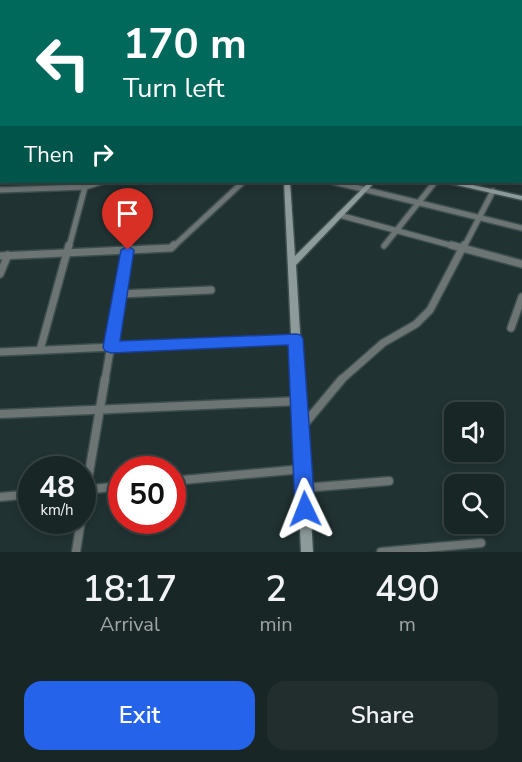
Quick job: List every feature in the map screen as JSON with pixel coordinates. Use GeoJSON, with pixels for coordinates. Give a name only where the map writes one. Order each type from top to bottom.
{"type":"FeatureCollection","features":[{"type":"Feature","properties":{"kind":"main road"},"geometry":{"type":"LineString","coordinates":[[287,183],[307,552]]}},
{"type":"Feature","properties":{"kind":"main road"},"geometry":{"type":"LineString","coordinates":[[291,265],[371,183]]}},
{"type":"Feature","properties":{"kind":"main road"},"geometry":{"type":"LineString","coordinates":[[457,183],[522,198]]}},
{"type":"Feature","properties":{"kind":"street"},"geometry":{"type":"LineString","coordinates":[[0,190],[85,187],[98,183]]}},
{"type":"Feature","properties":{"kind":"street"},"geometry":{"type":"LineString","coordinates":[[0,256],[171,249],[242,183]]}},
{"type":"Feature","properties":{"kind":"street"},"geometry":{"type":"LineString","coordinates":[[338,183],[522,228]]}},
{"type":"Feature","properties":{"kind":"street"},"geometry":{"type":"LineString","coordinates":[[384,246],[434,183]]}},
{"type":"Feature","properties":{"kind":"street"},"geometry":{"type":"LineString","coordinates":[[40,350],[85,187]]}},
{"type":"Feature","properties":{"kind":"street"},"geometry":{"type":"LineString","coordinates":[[301,427],[345,375],[383,343],[416,324],[430,310],[493,191]]}},
{"type":"Feature","properties":{"kind":"street"},"geometry":{"type":"LineString","coordinates":[[339,215],[522,264]]}},
{"type":"Feature","properties":{"kind":"street"},"geometry":{"type":"LineString","coordinates":[[91,456],[132,224]]}},
{"type":"Feature","properties":{"kind":"street"},"geometry":{"type":"LineString","coordinates":[[0,274],[8,255]]}},
{"type":"Feature","properties":{"kind":"street"},"geometry":{"type":"LineString","coordinates":[[120,294],[211,290]]}},
{"type":"Feature","properties":{"kind":"street"},"geometry":{"type":"LineString","coordinates":[[511,328],[522,297]]}},
{"type":"Feature","properties":{"kind":"street"},"geometry":{"type":"LineString","coordinates":[[0,352],[296,339]]}},
{"type":"Feature","properties":{"kind":"street"},"geometry":{"type":"LineString","coordinates":[[0,414],[300,401]]}},
{"type":"Feature","properties":{"kind":"street"},"geometry":{"type":"LineString","coordinates":[[186,480],[303,469]]}},
{"type":"Feature","properties":{"kind":"street"},"geometry":{"type":"LineString","coordinates":[[304,488],[389,481]]}},
{"type":"Feature","properties":{"kind":"street"},"geometry":{"type":"LineString","coordinates":[[0,497],[18,495]]}},
{"type":"Feature","properties":{"kind":"street"},"geometry":{"type":"LineString","coordinates":[[76,552],[79,534]]}},
{"type":"Feature","properties":{"kind":"street"},"geometry":{"type":"LineString","coordinates":[[381,552],[481,543]]}},
{"type":"Feature","properties":{"kind":"route"},"geometry":{"type":"LineString","coordinates":[[128,250],[111,347],[296,339],[305,509]]}}]}
